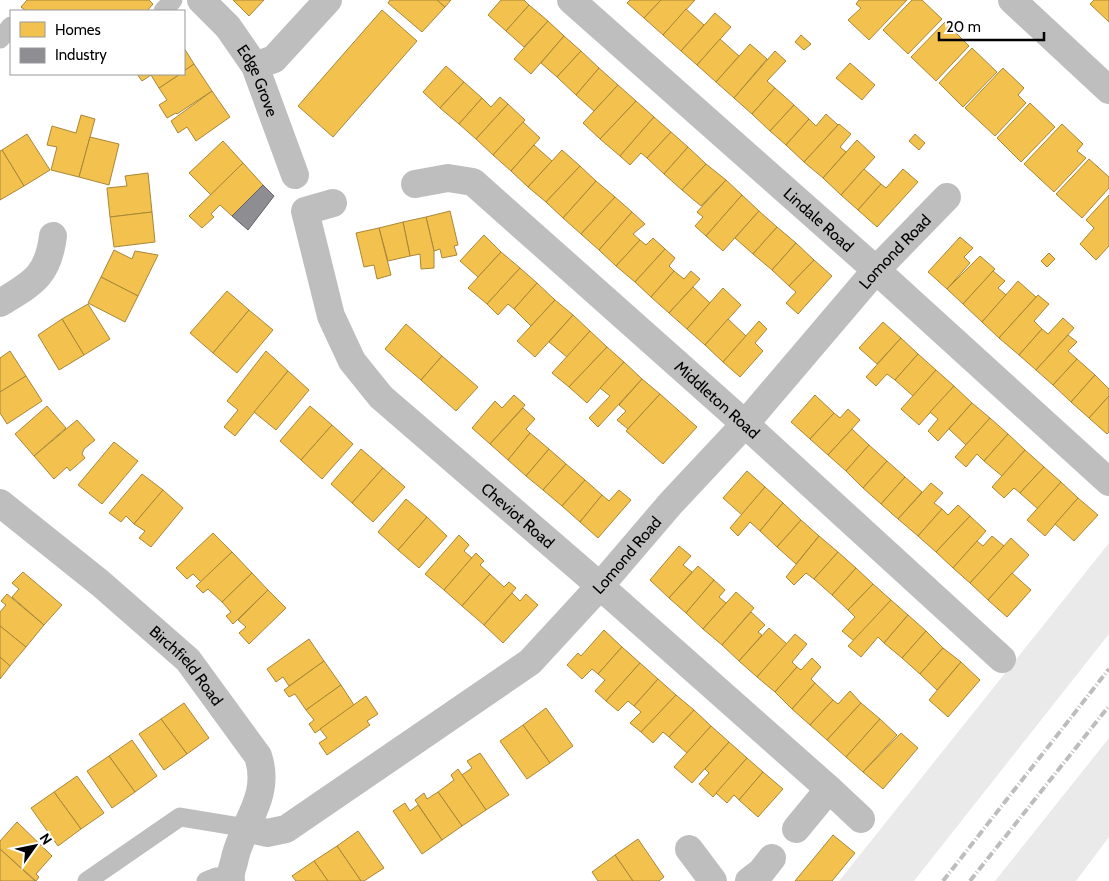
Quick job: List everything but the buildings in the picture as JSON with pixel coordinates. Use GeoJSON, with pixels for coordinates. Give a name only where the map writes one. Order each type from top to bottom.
{"type":"FeatureCollection","features":[{"type":"Feature","properties":{"kind":"street","name":"Edge Grove"},"geometry":{"type":"LineString","coordinates":[[201,0],[228,27],[256,66],[294,175]]}},
{"type":"Feature","properties":{"kind":"street"},"geometry":{"type":"LineString","coordinates":[[256,66],[274,59],[328,0]]}},
{"type":"Feature","properties":{"kind":"street","name":"Lindale Road"},"geometry":{"type":"LineString","coordinates":[[571,0],[876,270],[1109,482]]}},
{"type":"Feature","properties":{"kind":"street"},"geometry":{"type":"LineString","coordinates":[[1012,0],[1109,90]]}},
{"type":"Feature","properties":{"kind":"street","name":"Middleton Road"},"geometry":{"type":"LineString","coordinates":[[415,184],[448,178],[473,182],[746,424],[1002,659]]}},
{"type":"Feature","properties":{"kind":"street","name":"Lomond Road"},"geometry":{"type":"LineString","coordinates":[[247,828],[267,833],[286,830],[530,662],[600,586],[670,504],[746,424],[876,270],[948,197]]}},
{"type":"Feature","properties":{"kind":"street","name":"Cheviot Road"},"geometry":{"type":"LineString","coordinates":[[334,203],[305,212],[331,316],[352,361],[381,397],[600,586],[861,819]]}},
{"type":"Feature","properties":{"kind":"street"},"geometry":{"type":"LineString","coordinates":[[0,303],[33,283],[50,258],[53,236]]}},
{"type":"Feature","properties":{"kind":"street","name":"Birchfield Road"},"geometry":{"type":"LineString","coordinates":[[0,504],[100,582],[188,660],[258,756],[263,772],[261,790],[247,828],[222,880]]}},
{"type":"Feature","properties":{"kind":"street"},"geometry":{"type":"LineString","coordinates":[[796,829],[829,789]]}},
{"type":"Feature","properties":{"kind":"street"},"geometry":{"type":"LineString","coordinates":[[689,849],[713,881]]}},
{"type":"Feature","properties":{"kind":"lane"},"geometry":{"type":"LineString","coordinates":[[164,10],[173,0]]}},
{"type":"Feature","properties":{"kind":"lane"},"geometry":{"type":"LineString","coordinates":[[0,39],[10,27]]}},
{"type":"Feature","properties":{"kind":"lane"},"geometry":{"type":"LineString","coordinates":[[87,881],[180,817],[247,828]]}},
{"type":"Feature","properties":{"kind":"shaded area"},"geometry":{"type":"Polygon","coordinates":[[[1109,543],[1109,634],[914,881],[839,881],[1109,543]]]}},
{"type":"Feature","properties":{"kind":"shaded area"},"geometry":{"type":"Polygon","coordinates":[[[1109,738],[1109,837],[1076,881],[995,881],[1109,738]]]}},
{"type":"Feature","properties":{"kind":"railway"},"geometry":{"type":"LineString","coordinates":[[943,881],[1109,669]]}},
{"type":"Feature","properties":{"kind":"railway"},"geometry":{"type":"LineString","coordinates":[[970,881],[1109,706]]}}]}
